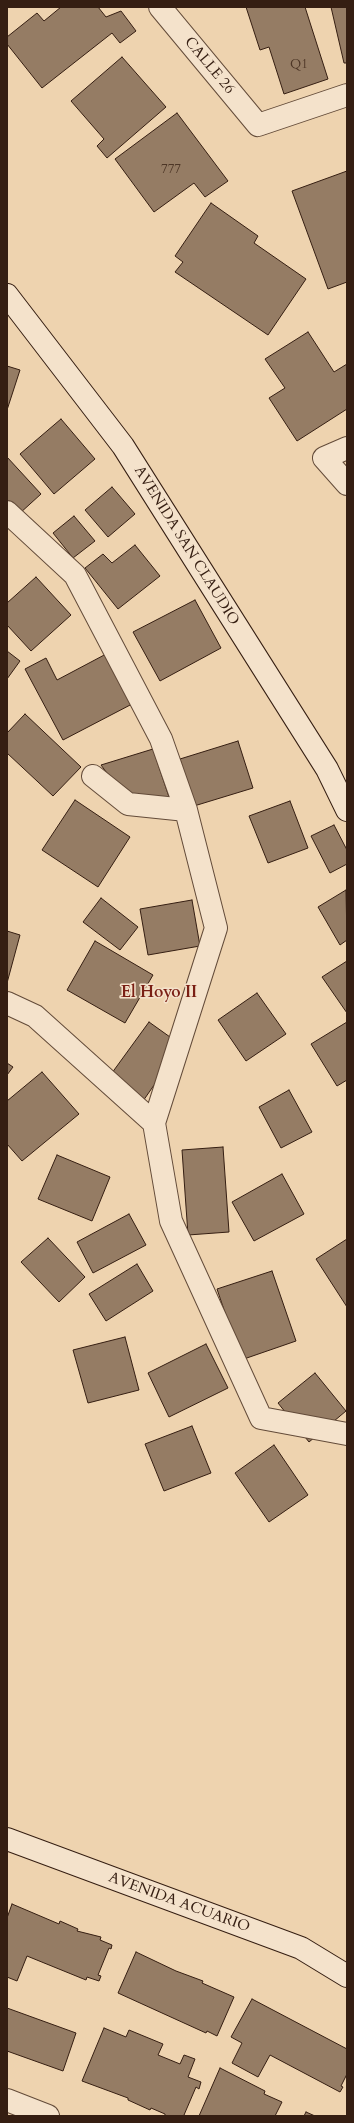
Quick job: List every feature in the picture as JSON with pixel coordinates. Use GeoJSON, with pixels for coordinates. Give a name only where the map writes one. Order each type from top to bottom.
{"type":"FeatureCollection","features":[{"type":"Feature","properties":{"kind":"street","name":"CALLE 26"},"geometry":{"type":"LineString","coordinates":[[160,7],[258,125],[347,95]]}},
{"type":"Feature","properties":{"kind":"street","name":"AVENIDA SAN CLAUDIO"},"geometry":{"type":"LineString","coordinates":[[7,295],[123,446],[327,769],[347,810]]}},
{"type":"Feature","properties":{"kind":"street"},"geometry":{"type":"LineString","coordinates":[[347,448],[324,458],[347,484]]}},
{"type":"Feature","properties":{"kind":"street"},"geometry":{"type":"LineString","coordinates":[[7,512],[75,575],[161,739],[186,810],[216,928],[154,1123],[171,1221],[261,1418],[347,1434]]}},
{"type":"Feature","properties":{"kind":"street"},"geometry":{"type":"LineString","coordinates":[[93,776],[128,804],[186,810]]}},
{"type":"Feature","properties":{"kind":"street"},"geometry":{"type":"LineString","coordinates":[[7,1003],[35,1016],[154,1123]]}},
{"type":"Feature","properties":{"kind":"street","name":"AVENIDA ACUARIO"},"geometry":{"type":"LineString","coordinates":[[7,1839],[301,1948],[347,1976]]}},
{"type":"Feature","properties":{"kind":"street"},"geometry":{"type":"LineString","coordinates":[[7,2100],[48,2116]]}},
{"type":"Feature","properties":{"kind":"building"},"geometry":{"type":"Polygon","coordinates":[[[61,7],[98,7],[106,17],[121,11],[136,31],[120,43],[112,33],[42,88],[7,44],[7,37],[37,13],[44,21],[61,7]]]}},
{"type":"Feature","properties":{"kind":"building"},"geometry":{"type":"Polygon","coordinates":[[[246,7],[305,7],[328,79],[284,94],[269,47],[260,50],[246,7]]]}},
{"type":"Feature","properties":{"kind":"building"},"geometry":{"type":"Polygon","coordinates":[[[331,7],[347,7],[347,63],[344,63],[331,7]]]}},
{"type":"Feature","properties":{"kind":"building"},"geometry":{"type":"Polygon","coordinates":[[[122,57],[166,107],[107,158],[97,146],[104,139],[71,101],[122,57]]]}},
{"type":"Feature","properties":{"kind":"building"},"geometry":{"type":"Polygon","coordinates":[[[177,113],[228,181],[205,197],[194,183],[154,212],[115,159],[177,113]]]}},
{"type":"Feature","properties":{"kind":"building"},"geometry":{"type":"Polygon","coordinates":[[[347,171],[347,282],[328,289],[292,191],[347,171]]]}},
{"type":"Feature","properties":{"kind":"building"},"geometry":{"type":"Polygon","coordinates":[[[211,203],[258,236],[254,243],[306,279],[268,335],[175,272],[183,262],[175,256],[211,203]]]}},
{"type":"Feature","properties":{"kind":"building"},"geometry":{"type":"Polygon","coordinates":[[[308,332],[334,372],[347,364],[347,409],[297,441],[269,398],[285,388],[265,359],[308,332]]]}},
{"type":"Feature","properties":{"kind":"building"},"geometry":{"type":"Polygon","coordinates":[[[7,366],[20,370],[7,410],[7,366]]]}},
{"type":"Feature","properties":{"kind":"building"},"geometry":{"type":"Polygon","coordinates":[[[61,419],[95,459],[54,494],[20,454],[61,419]]]}},
{"type":"Feature","properties":{"kind":"building"},"geometry":{"type":"Polygon","coordinates":[[[7,457],[41,494],[19,514],[7,500],[7,457]]]}},
{"type":"Feature","properties":{"kind":"building"},"geometry":{"type":"Polygon","coordinates":[[[112,487],[135,514],[108,537],[85,510],[112,487]]]}},
{"type":"Feature","properties":{"kind":"building"},"geometry":{"type":"Polygon","coordinates":[[[74,516],[95,541],[73,558],[53,533],[74,516]]]}},
{"type":"Feature","properties":{"kind":"building"},"geometry":{"type":"Polygon","coordinates":[[[135,545],[160,576],[118,609],[85,568],[103,554],[112,563],[135,545]]]}},
{"type":"Feature","properties":{"kind":"building"},"geometry":{"type":"Polygon","coordinates":[[[36,577],[71,615],[31,651],[7,625],[7,603],[36,577]]]}},
{"type":"Feature","properties":{"kind":"building"},"geometry":{"type":"Polygon","coordinates":[[[195,600],[221,648],[160,681],[133,632],[195,600]]]}},
{"type":"Feature","properties":{"kind":"building"},"geometry":{"type":"Polygon","coordinates":[[[7,651],[20,661],[7,679],[7,651]]]}},
{"type":"Feature","properties":{"kind":"building"},"geometry":{"type":"Polygon","coordinates":[[[108,653],[134,703],[63,740],[25,669],[46,658],[57,680],[108,653]]]}},
{"type":"Feature","properties":{"kind":"building"},"geometry":{"type":"Polygon","coordinates":[[[25,714],[81,767],[53,796],[7,753],[7,733],[25,714]]]}},
{"type":"Feature","properties":{"kind":"building"},"geometry":{"type":"Polygon","coordinates":[[[238,741],[253,788],[194,806],[180,759],[238,741]]]}},
{"type":"Feature","properties":{"kind":"building"},"geometry":{"type":"Polygon","coordinates":[[[153,749],[169,797],[126,799],[101,765],[153,749]]]}},
{"type":"Feature","properties":{"kind":"building"},"geometry":{"type":"Polygon","coordinates":[[[75,800],[130,837],[98,887],[42,850],[75,800]]]}},
{"type":"Feature","properties":{"kind":"building"},"geometry":{"type":"Polygon","coordinates":[[[290,801],[308,848],[268,863],[249,816],[290,801]]]}},
{"type":"Feature","properties":{"kind":"building"},"geometry":{"type":"Polygon","coordinates":[[[334,825],[347,850],[347,864],[330,873],[311,836],[334,825]]]}},
{"type":"Feature","properties":{"kind":"building"},"geometry":{"type":"Polygon","coordinates":[[[346,890],[347,940],[340,945],[318,907],[346,890]]]}},
{"type":"Feature","properties":{"kind":"building"},"geometry":{"type":"Polygon","coordinates":[[[101,898],[138,927],[120,950],[83,922],[101,898]]]}},
{"type":"Feature","properties":{"kind":"building"},"geometry":{"type":"Polygon","coordinates":[[[192,900],[200,946],[148,955],[140,909],[192,900]]]}},
{"type":"Feature","properties":{"kind":"building"},"geometry":{"type":"Polygon","coordinates":[[[7,931],[20,935],[7,983],[7,931]]]}},
{"type":"Feature","properties":{"kind":"building"},"geometry":{"type":"Polygon","coordinates":[[[95,941],[153,975],[125,1023],[67,990],[95,941]]]}},
{"type":"Feature","properties":{"kind":"building"},"geometry":{"type":"Polygon","coordinates":[[[347,961],[347,1013],[322,977],[347,961]]]}},
{"type":"Feature","properties":{"kind":"building"},"geometry":{"type":"Polygon","coordinates":[[[257,993],[286,1034],[246,1061],[218,1020],[257,993]]]}},
{"type":"Feature","properties":{"kind":"building"},"geometry":{"type":"Polygon","coordinates":[[[149,1022],[177,1042],[168,1065],[143,1101],[109,1077],[149,1022]]]}},
{"type":"Feature","properties":{"kind":"building"},"geometry":{"type":"Polygon","coordinates":[[[347,1022],[347,1080],[337,1086],[311,1044],[347,1022]]]}},
{"type":"Feature","properties":{"kind":"building"},"geometry":{"type":"Polygon","coordinates":[[[7,1063],[13,1067],[7,1075],[7,1063]]]}},
{"type":"Feature","properties":{"kind":"building"},"geometry":{"type":"Polygon","coordinates":[[[42,1072],[79,1114],[22,1161],[7,1144],[7,1101],[42,1072]]]}},
{"type":"Feature","properties":{"kind":"building"},"geometry":{"type":"Polygon","coordinates":[[[289,1090],[312,1132],[281,1148],[259,1107],[289,1090]]]}},
{"type":"Feature","properties":{"kind":"building"},"geometry":{"type":"Polygon","coordinates":[[[223,1147],[229,1232],[188,1235],[182,1150],[223,1147]]]}},
{"type":"Feature","properties":{"kind":"building"},"geometry":{"type":"Polygon","coordinates":[[[57,1155],[110,1177],[92,1221],[38,1199],[57,1155]]]}},
{"type":"Feature","properties":{"kind":"building"},"geometry":{"type":"Polygon","coordinates":[[[282,1174],[304,1214],[254,1241],[232,1202],[282,1174]]]}},
{"type":"Feature","properties":{"kind":"building"},"geometry":{"type":"Polygon","coordinates":[[[129,1214],[146,1245],[93,1273],[77,1242],[129,1214]]]}},
{"type":"Feature","properties":{"kind":"building"},"geometry":{"type":"Polygon","coordinates":[[[48,1238],[85,1277],[59,1302],[21,1262],[48,1238]]]}},
{"type":"Feature","properties":{"kind":"building"},"geometry":{"type":"Polygon","coordinates":[[[347,1239],[347,1307],[316,1259],[347,1239]]]}},
{"type":"Feature","properties":{"kind":"building"},"geometry":{"type":"Polygon","coordinates":[[[137,1264],[153,1291],[106,1321],[89,1294],[137,1264]]]}},
{"type":"Feature","properties":{"kind":"building"},"geometry":{"type":"Polygon","coordinates":[[[272,1271],[296,1341],[241,1360],[217,1289],[272,1271]]]}},
{"type":"Feature","properties":{"kind":"building"},"geometry":{"type":"Polygon","coordinates":[[[125,1337],[139,1390],[88,1403],[73,1350],[125,1337]]]}},
{"type":"Feature","properties":{"kind":"building"},"geometry":{"type":"Polygon","coordinates":[[[206,1344],[228,1388],[169,1417],[148,1373],[206,1344]]]}},
{"type":"Feature","properties":{"kind":"building"},"geometry":{"type":"Polygon","coordinates":[[[315,1373],[346,1411],[309,1442],[278,1403],[315,1373]]]}},
{"type":"Feature","properties":{"kind":"building"},"geometry":{"type":"Polygon","coordinates":[[[192,1426],[211,1473],[164,1491],[145,1444],[192,1426]]]}},
{"type":"Feature","properties":{"kind":"building"},"geometry":{"type":"Polygon","coordinates":[[[274,1445],[308,1495],[269,1522],[235,1473],[274,1445]]]}},
{"type":"Feature","properties":{"kind":"building"},"geometry":{"type":"Polygon","coordinates":[[[12,1904],[59,1924],[60,1921],[78,1929],[77,1931],[101,1937],[100,1940],[112,1945],[111,1949],[109,1948],[98,1975],[101,1976],[99,1981],[87,1977],[86,1980],[27,1956],[17,1981],[7,1977],[7,1918],[12,1904]]]}},
{"type":"Feature","properties":{"kind":"building"},"geometry":{"type":"Polygon","coordinates":[[[136,1952],[176,1971],[203,1981],[202,1983],[234,1997],[217,2036],[207,2031],[206,2033],[118,1993],[136,1952]]]}},
{"type":"Feature","properties":{"kind":"building"},"geometry":{"type":"Polygon","coordinates":[[[252,1999],[347,2049],[347,2074],[341,2086],[343,2087],[340,2092],[270,2055],[258,2077],[232,2063],[242,2043],[231,2037],[252,1999]]]}},
{"type":"Feature","properties":{"kind":"building"},"geometry":{"type":"Polygon","coordinates":[[[7,2008],[76,2033],[63,2071],[7,2051],[7,2008]]]}},
{"type":"Feature","properties":{"kind":"building"},"geometry":{"type":"Polygon","coordinates":[[[104,2028],[126,2037],[129,2030],[163,2044],[158,2055],[180,2064],[184,2055],[195,2059],[188,2077],[201,2082],[199,2089],[196,2087],[184,2115],[186,2116],[165,2116],[165,2114],[151,2108],[150,2110],[128,2100],[128,2098],[82,2081],[104,2028]]]}},
{"type":"Feature","properties":{"kind":"building"},"geometry":{"type":"Polygon","coordinates":[[[220,2068],[265,2091],[264,2094],[282,2102],[275,2116],[199,2116],[220,2068]]]}},
{"type":"Feature","properties":{"kind":"building"},"geometry":{"type":"Polygon","coordinates":[[[306,2112],[315,2116],[304,2116],[306,2112]]]}},
{"type":"Feature","properties":{"kind":"district","name":"El Hoyo II"},"geometry":{"type":"Point","coordinates":[159,993]}}]}
